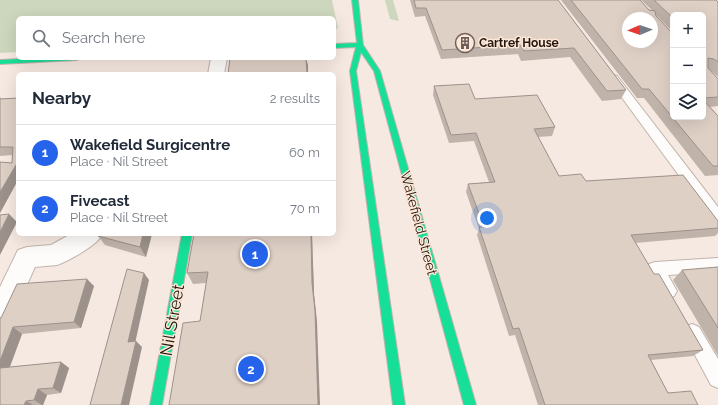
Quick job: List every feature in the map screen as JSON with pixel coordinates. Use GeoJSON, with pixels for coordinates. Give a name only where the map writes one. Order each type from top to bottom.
{"type":"FeatureCollection","features":[{"type":"Feature","properties":{"kind":"main road","name":"Wakefield Street"},"geometry":{"type":"LineString","coordinates":[[355,0],[360,45],[353,71],[399,405]]}},
{"type":"Feature","properties":{"kind":"main road","name":"Wakefield Street"},"geometry":{"type":"LineString","coordinates":[[360,45],[377,71],[470,405]]}},
{"type":"Feature","properties":{"kind":"main road"},"geometry":{"type":"LineString","coordinates":[[336,46],[360,45]]}},
{"type":"Feature","properties":{"kind":"main road"},"geometry":{"type":"LineString","coordinates":[[0,62],[38,60]]}},
{"type":"Feature","properties":{"kind":"main road","name":"Nil Street"},"geometry":{"type":"LineString","coordinates":[[156,405],[187,236]]}},
{"type":"Feature","properties":{"kind":"street"},"geometry":{"type":"LineString","coordinates":[[216,72],[219,60]]}},
{"type":"Feature","properties":{"kind":"street"},"geometry":{"type":"LineString","coordinates":[[0,315],[27,257],[55,255],[88,236]]}},
{"type":"Feature","properties":{"kind":"lane"},"geometry":{"type":"LineString","coordinates":[[608,70],[718,218]]}},
{"type":"Feature","properties":{"kind":"lane"},"geometry":{"type":"LineString","coordinates":[[718,265],[655,269],[718,378]]}},
{"type":"Feature","properties":{"kind":"green space"},"geometry":{"type":"Polygon","coordinates":[[[0,0],[332,0],[335,16],[16,16],[16,52],[0,53],[0,0]]]}},
{"type":"Feature","properties":{"kind":"green space"},"geometry":{"type":"Polygon","coordinates":[[[385,0],[393,0],[399,21],[390,19],[385,0]]]}},
{"type":"Feature","properties":{"kind":"green space"},"geometry":{"type":"Polygon","coordinates":[[[336,19],[338,28],[336,30],[336,19]]]}},
{"type":"Feature","properties":{"kind":"building"},"geometry":{"type":"Polygon","coordinates":[[[414,0],[558,0],[626,90],[607,91],[574,48],[524,51],[520,45],[442,50],[426,8],[416,8],[414,0]]]}},
{"type":"Feature","properties":{"kind":"building"},"geometry":{"type":"Polygon","coordinates":[[[571,0],[640,0],[649,10],[655,11],[622,12],[622,48],[658,48],[658,18],[670,31],[670,114],[649,89],[642,89],[571,0]]]}},
{"type":"Feature","properties":{"kind":"building"},"geometry":{"type":"Polygon","coordinates":[[[654,0],[716,0],[718,2],[718,62],[714,59],[708,58],[708,68],[718,79],[718,97],[706,98],[706,12],[670,12],[670,15],[654,0]]]}},
{"type":"Feature","properties":{"kind":"building"},"geometry":{"type":"Polygon","coordinates":[[[230,60],[306,60],[307,72],[228,72],[230,60]]]}},
{"type":"Feature","properties":{"kind":"building"},"geometry":{"type":"Polygon","coordinates":[[[469,84],[475,99],[537,95],[555,127],[534,129],[559,176],[581,174],[586,181],[683,175],[718,221],[718,228],[631,235],[654,274],[659,274],[703,350],[648,355],[668,393],[691,391],[698,405],[545,405],[519,328],[513,329],[479,227],[484,227],[468,184],[495,182],[476,133],[451,135],[434,86],[469,84]]]}},
{"type":"Feature","properties":{"kind":"building"},"geometry":{"type":"Polygon","coordinates":[[[16,98],[16,165],[0,192],[0,162],[12,163],[13,147],[0,147],[0,99],[16,98]]]}},
{"type":"Feature","properties":{"kind":"building"},"geometry":{"type":"Polygon","coordinates":[[[706,103],[718,116],[718,166],[713,166],[675,120],[706,120],[706,103]]]}},
{"type":"Feature","properties":{"kind":"building"},"geometry":{"type":"Polygon","coordinates":[[[9,214],[0,232],[0,215],[9,214]]]}},
{"type":"Feature","properties":{"kind":"building"},"geometry":{"type":"Polygon","coordinates":[[[98,236],[143,236],[140,247],[98,236]]]}},
{"type":"Feature","properties":{"kind":"building"},"geometry":{"type":"Polygon","coordinates":[[[194,236],[311,236],[318,405],[169,405],[183,323],[200,321],[208,272],[187,273],[194,236]]]}},
{"type":"Feature","properties":{"kind":"building"},"geometry":{"type":"Polygon","coordinates":[[[718,267],[718,328],[682,270],[718,267]]]}},
{"type":"Feature","properties":{"kind":"building"},"geometry":{"type":"Polygon","coordinates":[[[127,269],[144,273],[128,342],[136,341],[121,405],[90,405],[127,269]]]}},
{"type":"Feature","properties":{"kind":"building"},"geometry":{"type":"Polygon","coordinates":[[[87,279],[74,322],[13,327],[0,361],[0,318],[17,284],[87,279]]]}},
{"type":"Feature","properties":{"kind":"building"},"geometry":{"type":"Polygon","coordinates":[[[61,362],[53,388],[38,389],[34,400],[26,401],[24,405],[0,405],[0,368],[61,362]]]}},
{"type":"Feature","properties":{"kind":"traffic: fast"},"geometry":{"type":"LineString","coordinates":[[355,0],[360,45],[353,71],[399,405]]}},
{"type":"Feature","properties":{"kind":"traffic: fast"},"geometry":{"type":"LineString","coordinates":[[360,45],[377,71],[470,405]]}},
{"type":"Feature","properties":{"kind":"traffic: fast"},"geometry":{"type":"LineString","coordinates":[[336,46],[360,45]]}},
{"type":"Feature","properties":{"kind":"traffic: fast"},"geometry":{"type":"LineString","coordinates":[[0,62],[38,60]]}},
{"type":"Feature","properties":{"kind":"traffic: fast"},"geometry":{"type":"LineString","coordinates":[[156,405],[187,236]]}},
{"type":"Feature","properties":{"kind":"place","name":"Cartref House"},"geometry":{"type":"Point","coordinates":[465,43]}},
{"type":"Feature","properties":{"kind":"place","name":"Wakefield Surgicentre"},"geometry":{"type":"Point","coordinates":[255,254]}},
{"type":"Feature","properties":{"kind":"place","name":"Fivecast"},"geometry":{"type":"Point","coordinates":[251,369]}}]}
